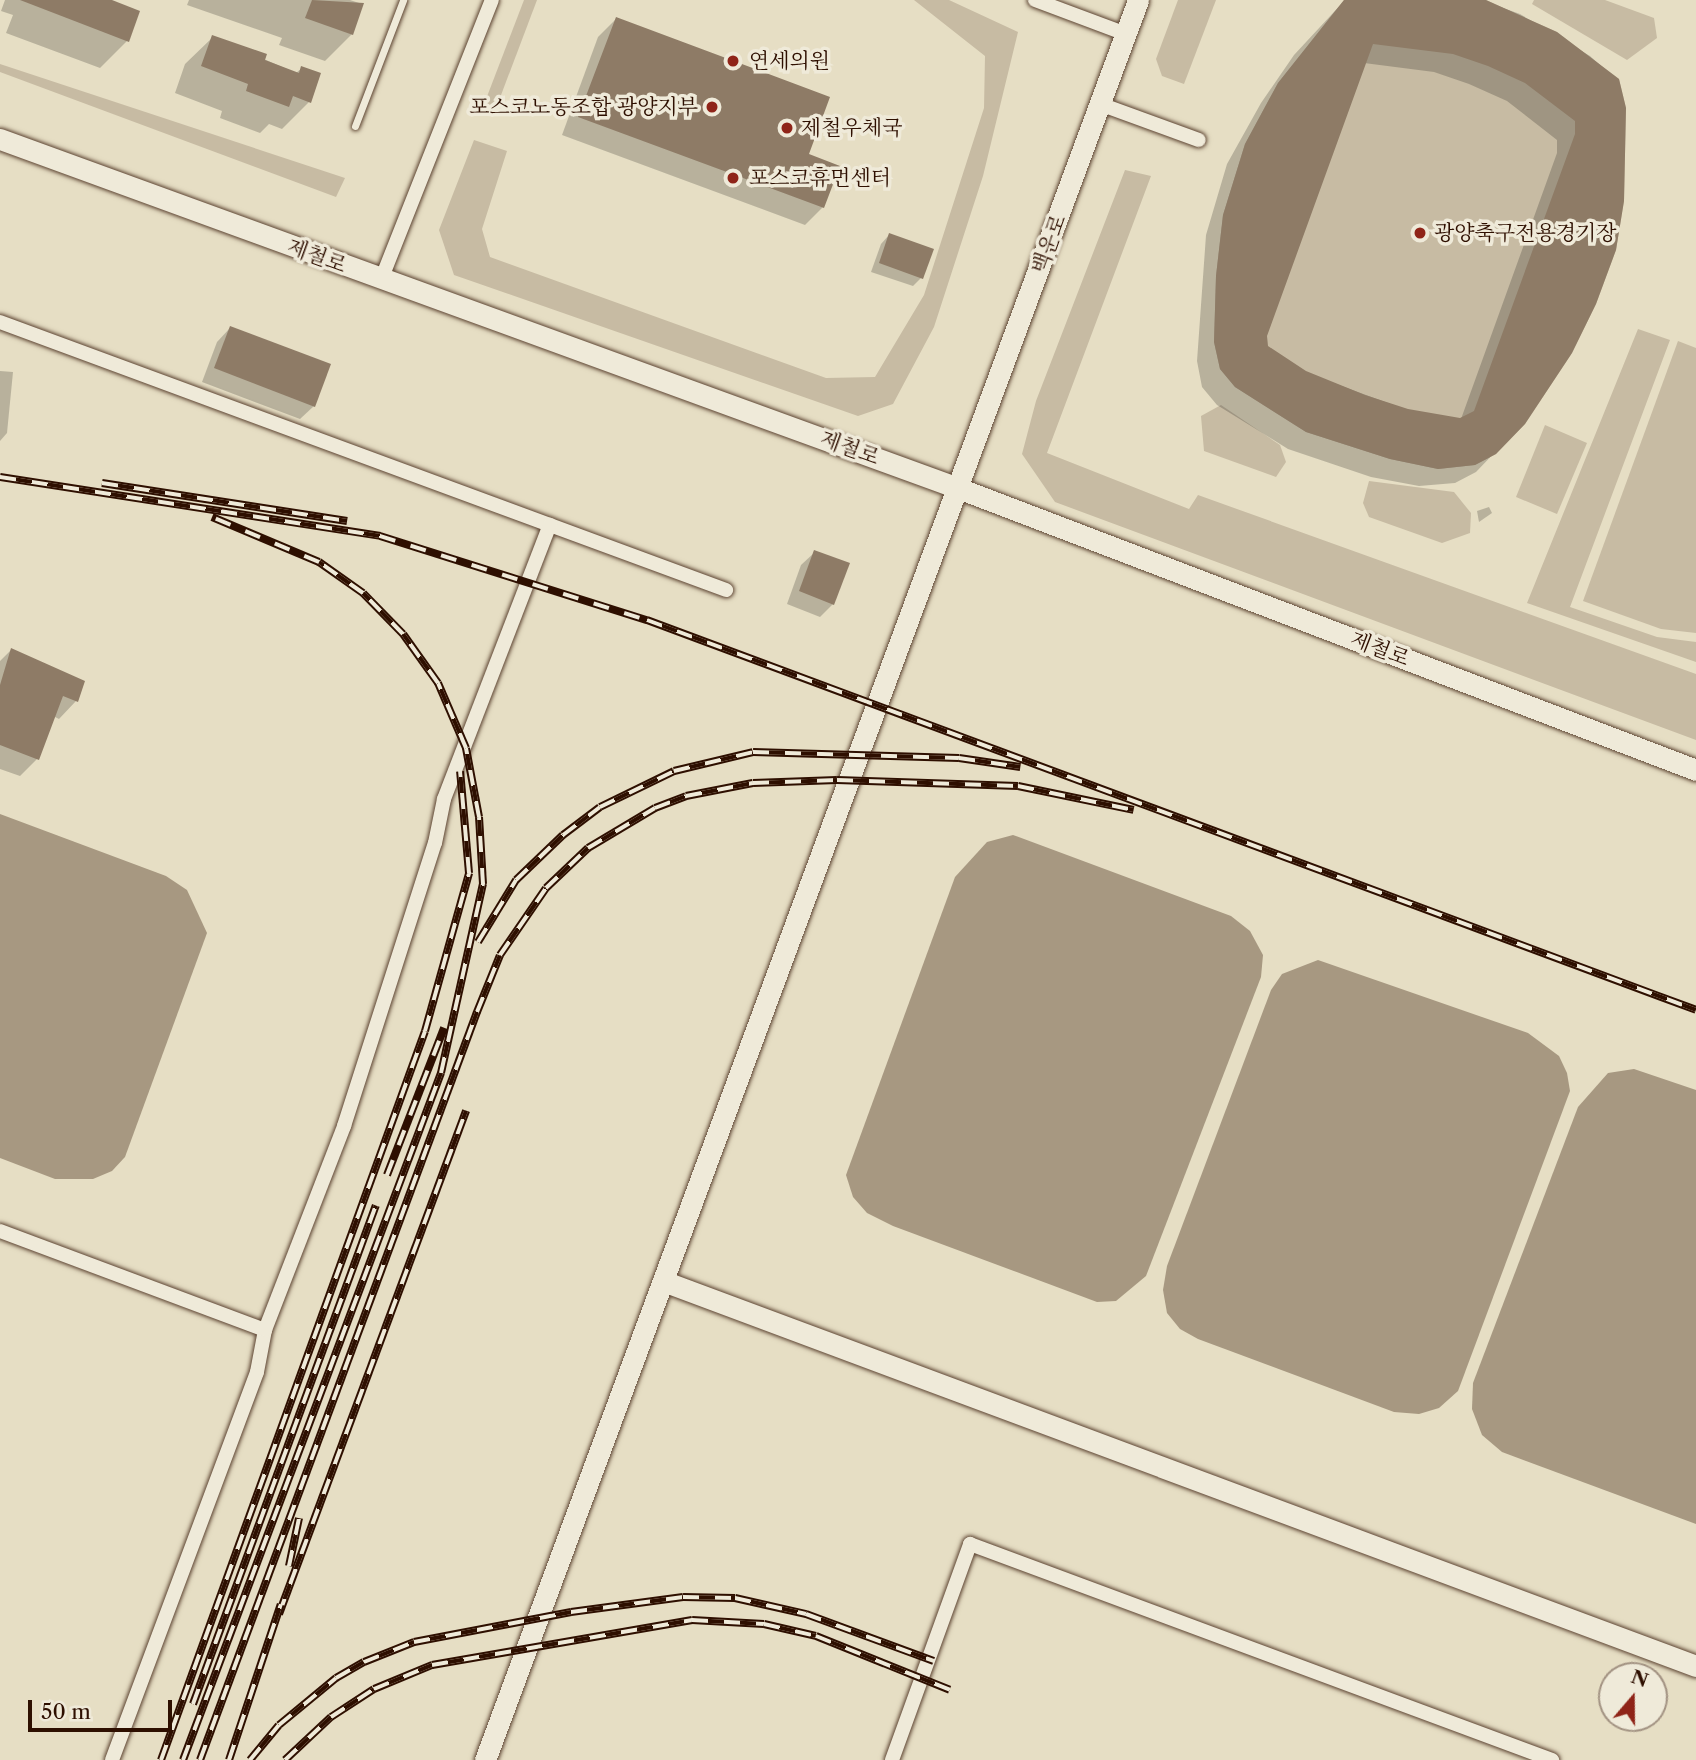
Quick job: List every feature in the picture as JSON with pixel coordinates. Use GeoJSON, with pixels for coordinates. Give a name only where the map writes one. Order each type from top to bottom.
{"type":"FeatureCollection","features":[{"type":"Feature","properties":{"kind":"street"},"geometry":{"type":"LineString","coordinates":[[381,280],[492,0]]}},
{"type":"Feature","properties":{"kind":"street"},"geometry":{"type":"LineString","coordinates":[[1035,0],[1126,34]]}},
{"type":"Feature","properties":{"kind":"street","name":"백운로"},"geometry":{"type":"LineString","coordinates":[[485,1760],[1138,0]]}},
{"type":"Feature","properties":{"kind":"street"},"geometry":{"type":"LineString","coordinates":[[1100,104],[1199,140]]}},
{"type":"Feature","properties":{"kind":"street","name":"제철로"},"geometry":{"type":"LineString","coordinates":[[0,139],[958,488],[1696,770]]}},
{"type":"Feature","properties":{"kind":"street"},"geometry":{"type":"LineString","coordinates":[[0,322],[726,590]]}},
{"type":"Feature","properties":{"kind":"street"},"geometry":{"type":"LineString","coordinates":[[112,1760],[257,1372],[265,1330],[385,1006],[444,799],[550,525]]}},
{"type":"Feature","properties":{"kind":"street"},"geometry":{"type":"LineString","coordinates":[[0,1231],[265,1330]]}},
{"type":"Feature","properties":{"kind":"street"},"geometry":{"type":"LineString","coordinates":[[663,1281],[1696,1666]]}},
{"type":"Feature","properties":{"kind":"street"},"geometry":{"type":"LineString","coordinates":[[892,1760],[970,1544],[1552,1760]]}},
{"type":"Feature","properties":{"kind":"lane"},"geometry":{"type":"LineString","coordinates":[[355,126],[403,0]]}},
{"type":"Feature","properties":{"kind":"shaded area"},"geometry":{"type":"Polygon","coordinates":[[[524,0],[537,0],[495,111],[483,107],[524,0]]]}},
{"type":"Feature","properties":{"kind":"shaded area"},"geometry":{"type":"Polygon","coordinates":[[[914,0],[949,0],[1018,32],[983,176],[934,327],[893,404],[858,416],[454,275],[439,230],[474,140],[507,151],[482,229],[490,257],[826,378],[875,377],[924,295],[984,108],[985,56],[914,0]]]}},
{"type":"Feature","properties":{"kind":"shaded area"},"geometry":{"type":"Polygon","coordinates":[[[1178,0],[1216,0],[1184,84],[1162,76],[1156,59],[1178,0]]]}},
{"type":"Feature","properties":{"kind":"shaded area","name":"광양축구전용경기장"},"geometry":{"type":"Polygon","coordinates":[[[1344,0],[1486,0],[1557,32],[1619,79],[1626,108],[1624,201],[1616,250],[1596,304],[1572,353],[1525,424],[1496,454],[1475,465],[1438,469],[1390,459],[1306,432],[1235,387],[1220,369],[1214,342],[1216,276],[1223,215],[1245,144],[1278,83],[1344,0]]]}},
{"type":"Feature","properties":{"kind":"shaded area"},"geometry":{"type":"Polygon","coordinates":[[[1534,0],[1605,0],[1654,18],[1657,38],[1627,60],[1532,4],[1534,0]]]}},
{"type":"Feature","properties":{"kind":"shaded area"},"geometry":{"type":"Polygon","coordinates":[[[0,64],[345,178],[336,197],[0,72],[0,64]]]}},
{"type":"Feature","properties":{"kind":"shaded area"},"geometry":{"type":"Polygon","coordinates":[[[1125,170],[1151,176],[1047,453],[1189,509],[1198,495],[1696,674],[1696,740],[1055,502],[1022,454],[1036,401],[1125,170]]]}},
{"type":"Feature","properties":{"kind":"shaded area"},"geometry":{"type":"Polygon","coordinates":[[[1638,329],[1670,340],[1570,607],[1657,637],[1696,642],[1696,662],[1527,603],[1638,329]]]}},
{"type":"Feature","properties":{"kind":"shaded area"},"geometry":{"type":"Polygon","coordinates":[[[1678,341],[1696,348],[1696,633],[1661,629],[1583,601],[1678,341]]]}},
{"type":"Feature","properties":{"kind":"shaded area"},"geometry":{"type":"Polygon","coordinates":[[[1221,405],[1280,445],[1286,462],[1276,477],[1204,451],[1201,416],[1221,405]]]}},
{"type":"Feature","properties":{"kind":"shaded area"},"geometry":{"type":"Polygon","coordinates":[[[1545,425],[1587,443],[1557,514],[1516,497],[1545,425]]]}},
{"type":"Feature","properties":{"kind":"shaded area"},"geometry":{"type":"Polygon","coordinates":[[[1369,481],[1454,492],[1471,513],[1470,533],[1442,543],[1369,517],[1363,503],[1369,481]]]}},
{"type":"Feature","properties":{"kind":"shaded area"},"geometry":{"type":"Polygon","coordinates":[[[0,814],[166,876],[187,890],[207,933],[125,1157],[112,1171],[93,1179],[55,1179],[0,1158],[0,814]]]}},
{"type":"Feature","properties":{"kind":"shaded area"},"geometry":{"type":"Polygon","coordinates":[[[1013,835],[1231,916],[1250,931],[1263,955],[1261,977],[1146,1276],[1116,1301],[1097,1302],[893,1226],[867,1213],[853,1197],[846,1175],[955,877],[987,842],[1013,835]]]}},
{"type":"Feature","properties":{"kind":"shaded area"},"geometry":{"type":"Polygon","coordinates":[[[1318,960],[1528,1033],[1559,1056],[1567,1073],[1570,1091],[1458,1391],[1439,1408],[1419,1414],[1394,1412],[1198,1339],[1180,1329],[1167,1313],[1163,1290],[1167,1266],[1271,990],[1282,974],[1318,960]]]}},
{"type":"Feature","properties":{"kind":"shaded area"},"geometry":{"type":"Polygon","coordinates":[[[1634,1069],[1696,1090],[1696,1524],[1502,1452],[1482,1435],[1472,1409],[1473,1383],[1578,1107],[1608,1073],[1634,1069]]]}},
{"type":"Feature","properties":{"kind":"building"},"geometry":{"type":"Polygon","coordinates":[[[20,0],[112,0],[140,11],[129,42],[20,0]]]}},
{"type":"Feature","properties":{"kind":"building"},"geometry":{"type":"Polygon","coordinates":[[[312,0],[364,3],[353,35],[305,18],[312,0]]]}},
{"type":"Feature","properties":{"kind":"building"},"geometry":{"type":"Polygon","coordinates":[[[1344,0],[1486,0],[1557,32],[1619,79],[1626,108],[1624,201],[1616,250],[1596,304],[1572,353],[1525,424],[1496,454],[1475,465],[1438,469],[1390,459],[1306,432],[1235,387],[1220,369],[1214,342],[1216,276],[1223,215],[1245,144],[1278,83],[1344,0]],[[1373,44],[1267,336],[1268,346],[1306,371],[1408,409],[1460,418],[1474,411],[1575,134],[1575,121],[1525,83],[1453,54],[1373,44]]]}},
{"type":"Feature","properties":{"kind":"building"},"geometry":{"type":"Polygon","coordinates":[[[616,17],[830,97],[809,154],[840,166],[824,208],[578,117],[616,17]]]}},
{"type":"Feature","properties":{"kind":"building"},"geometry":{"type":"Polygon","coordinates":[[[212,35],[267,54],[265,60],[299,73],[301,66],[321,73],[311,103],[293,96],[289,107],[246,91],[248,84],[201,66],[212,35]]]}},
{"type":"Feature","properties":{"kind":"building"},"geometry":{"type":"Polygon","coordinates":[[[889,233],[934,249],[923,279],[879,263],[889,233]]]}},
{"type":"Feature","properties":{"kind":"building"},"geometry":{"type":"Polygon","coordinates":[[[230,326],[331,364],[315,407],[214,368],[230,326]]]}},
{"type":"Feature","properties":{"kind":"building"},"geometry":{"type":"Polygon","coordinates":[[[814,550],[850,563],[834,605],[799,591],[814,550]]]}},
{"type":"Feature","properties":{"kind":"building"},"geometry":{"type":"Polygon","coordinates":[[[11,648],[85,681],[78,702],[63,696],[39,760],[0,745],[0,685],[11,648]]]}},
{"type":"Feature","properties":{"kind":"railway"},"geometry":{"type":"LineString","coordinates":[[0,477],[380,536],[647,620],[1696,1010]]}},
{"type":"Feature","properties":{"kind":"railway"},"geometry":{"type":"LineString","coordinates":[[102,483],[347,521]]}},
{"type":"Feature","properties":{"kind":"railway"},"geometry":{"type":"LineString","coordinates":[[183,1760],[441,1073],[483,884],[479,817],[466,748],[438,683],[403,634],[363,593],[319,562],[212,517]]}},
{"type":"Feature","properties":{"kind":"railway"},"geometry":{"type":"LineString","coordinates":[[478,942],[516,880],[563,835],[600,807],[674,771],[753,752],[959,758],[1020,767]]}},
{"type":"Feature","properties":{"kind":"railway"},"geometry":{"type":"LineString","coordinates":[[161,1760],[425,1031],[469,873],[460,771]]}},
{"type":"Feature","properties":{"kind":"railway"},"geometry":{"type":"LineString","coordinates":[[200,1760],[477,1012],[500,955],[546,888],[588,848],[655,808],[686,796],[753,783],[837,780],[1018,786],[1134,810]]}},
{"type":"Feature","properties":{"kind":"railway"},"geometry":{"type":"LineString","coordinates":[[387,1175],[444,1028]]}},
{"type":"Feature","properties":{"kind":"railway"},"geometry":{"type":"LineString","coordinates":[[279,1614],[466,1111]]}},
{"type":"Feature","properties":{"kind":"railway"},"geometry":{"type":"LineString","coordinates":[[193,1704],[376,1205]]}},
{"type":"Feature","properties":{"kind":"railway"},"geometry":{"type":"LineString","coordinates":[[289,1566],[299,1518]]}},
{"type":"Feature","properties":{"kind":"railway"},"geometry":{"type":"LineString","coordinates":[[250,1760],[279,1725],[336,1678],[364,1662],[414,1642],[571,1612],[683,1597],[735,1598],[806,1614],[934,1661]]}},
{"type":"Feature","properties":{"kind":"railway"},"geometry":{"type":"LineString","coordinates":[[229,1760],[281,1604]]}},
{"type":"Feature","properties":{"kind":"railway"},"geometry":{"type":"LineString","coordinates":[[285,1760],[331,1717],[374,1689],[432,1665],[692,1620],[764,1624],[816,1636],[950,1690]]}},
{"type":"Feature","properties":{"kind":"place","name":"연세의원"},"geometry":{"type":"Point","coordinates":[733,61]}},
{"type":"Feature","properties":{"kind":"place","name":"포스코노동조합 광양지부"},"geometry":{"type":"Point","coordinates":[712,107]}},
{"type":"Feature","properties":{"kind":"place","name":"제철우체국"},"geometry":{"type":"Point","coordinates":[787,128]}},
{"type":"Feature","properties":{"kind":"place","name":"포스코휴먼센터"},"geometry":{"type":"Point","coordinates":[733,178]}},
{"type":"Feature","properties":{"kind":"place","name":"광양축구전용경기장"},"geometry":{"type":"Point","coordinates":[1420,233]}}]}
